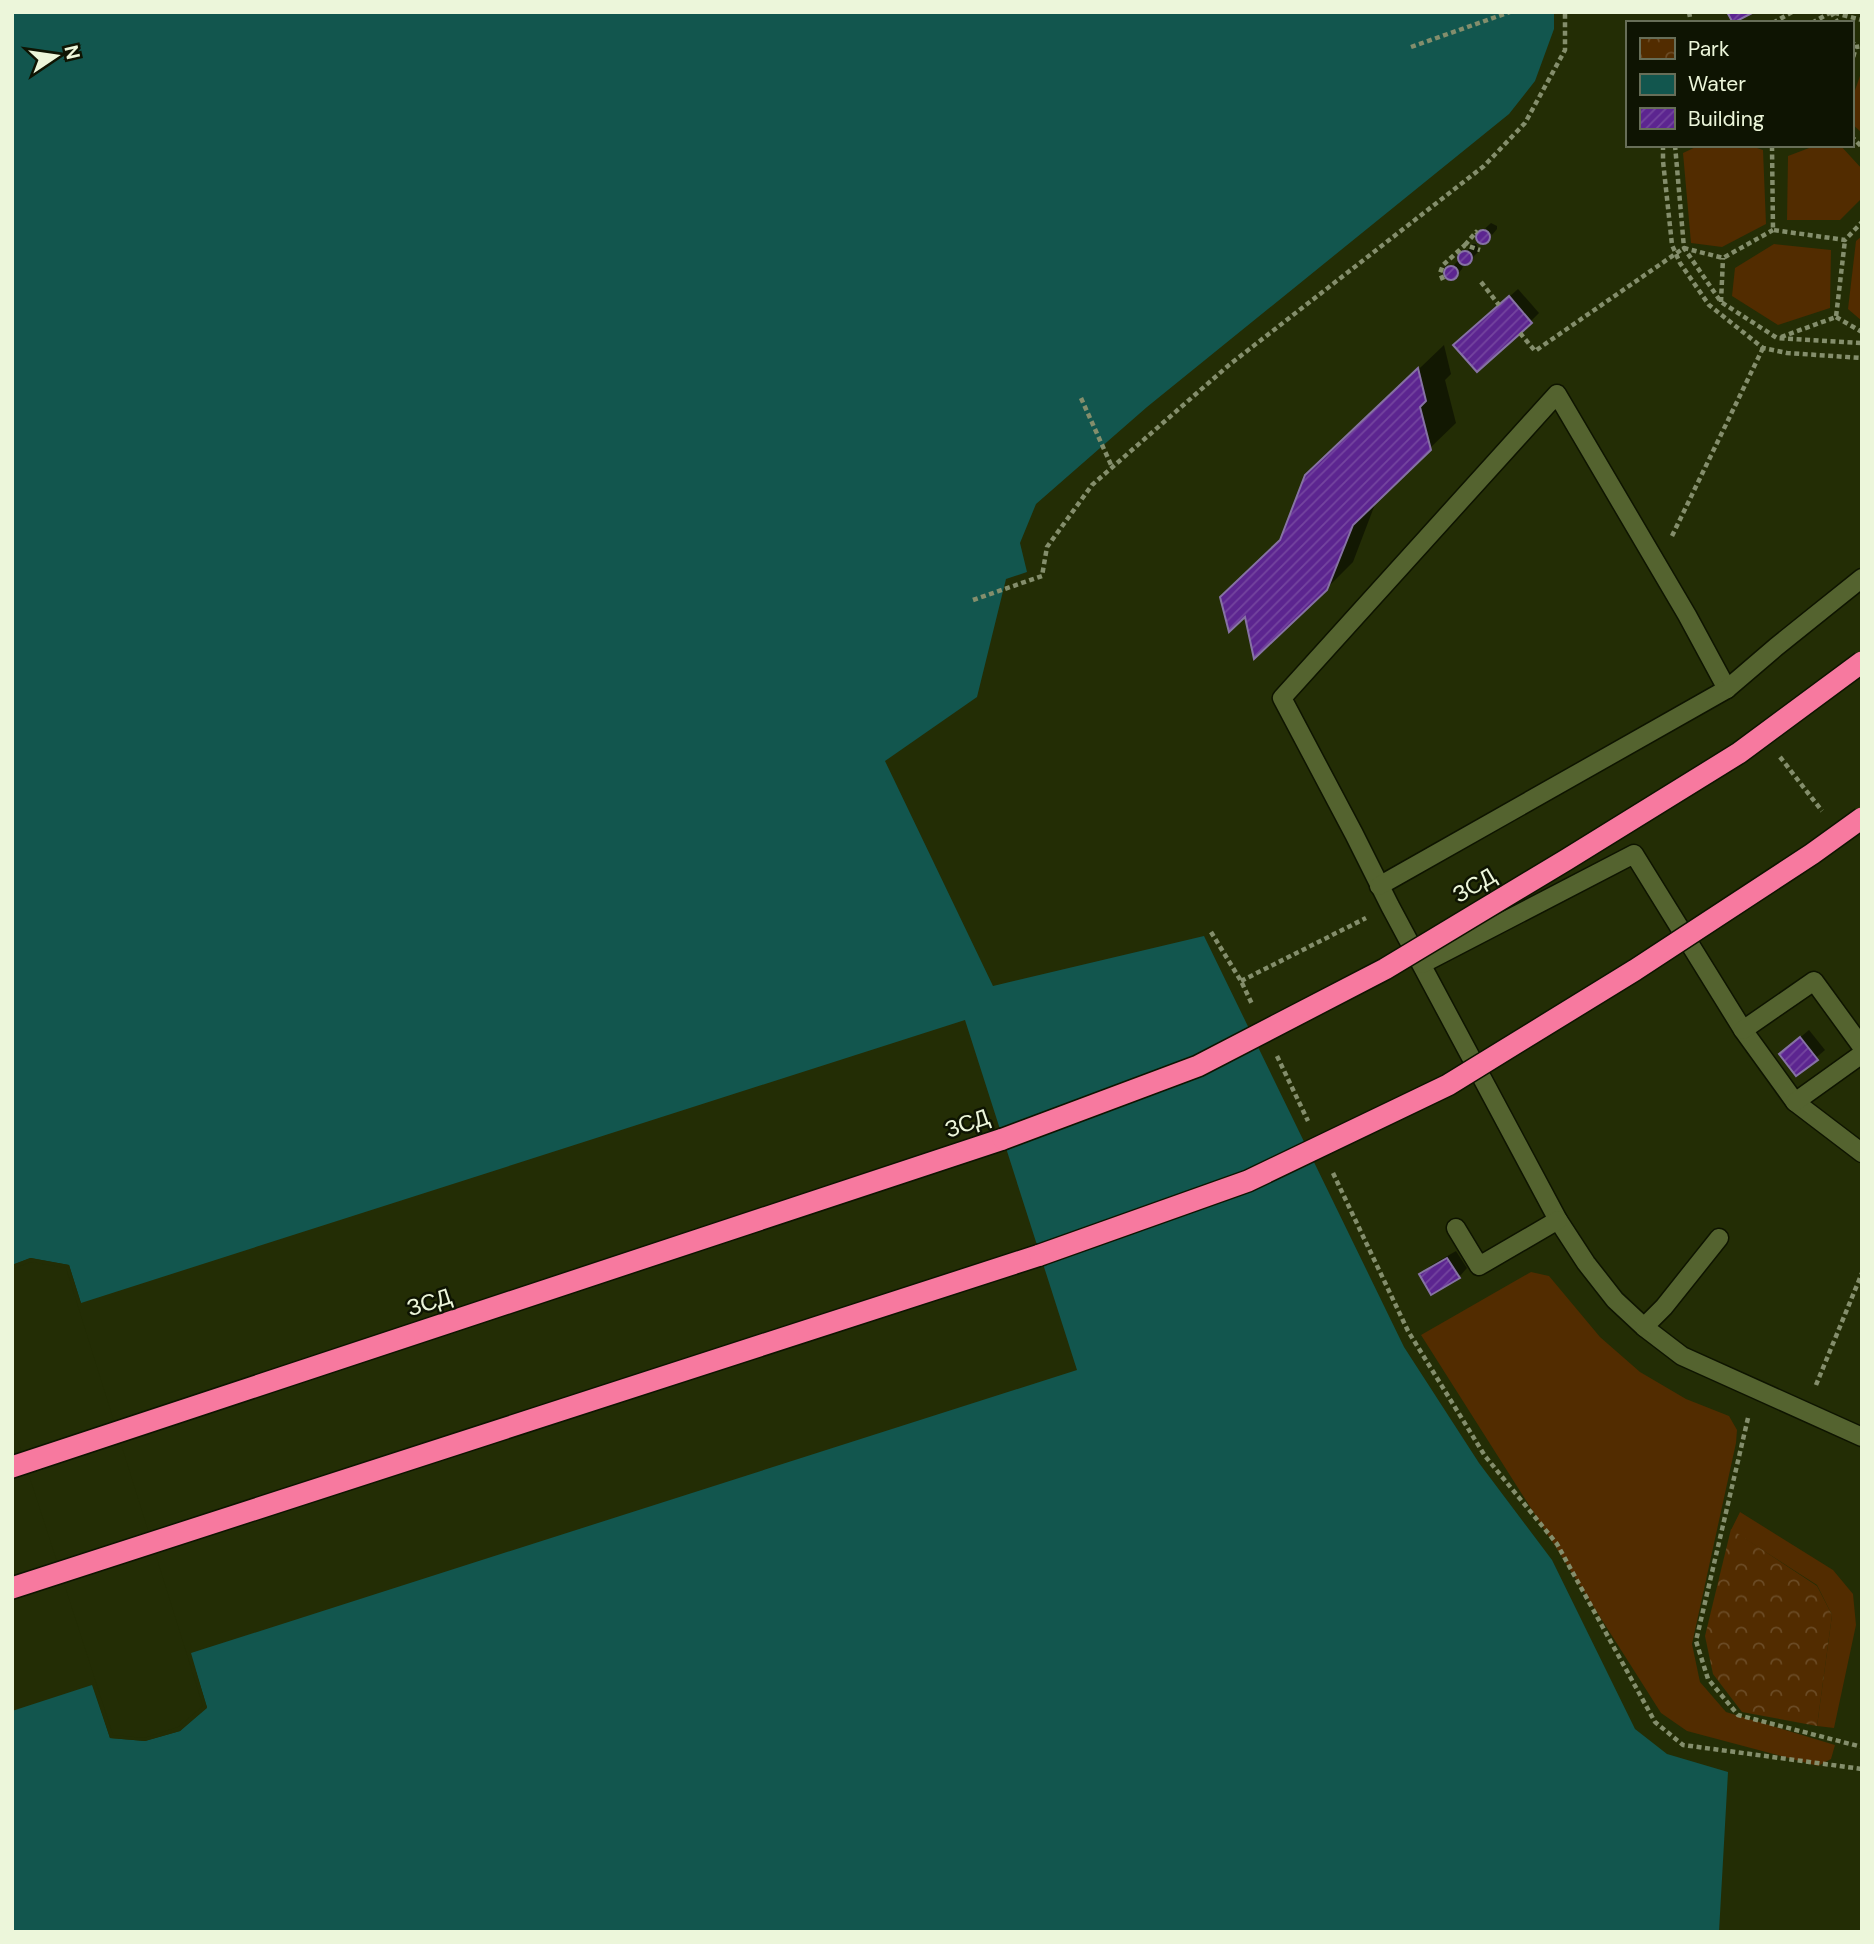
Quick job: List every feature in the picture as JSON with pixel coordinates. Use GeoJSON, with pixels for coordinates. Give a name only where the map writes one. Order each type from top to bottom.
{"type":"FeatureCollection","features":[{"type":"Feature","properties":{"kind":"highway","name":"ЗСД"},"geometry":{"type":"LineString","coordinates":[[12,1467],[997,1142],[1198,1066],[1385,969],[1566,860],[1739,753],[1862,662]]}},
{"type":"Feature","properties":{"kind":"highway"},"geometry":{"type":"LineString","coordinates":[[12,1588],[1040,1255],[1248,1181],[1448,1085],[1646,963],[1862,818]]}},
{"type":"Feature","properties":{"kind":"lane"},"geometry":{"type":"LineString","coordinates":[[1727,689],[1687,615],[1557,394],[1282,698],[1379,886],[1558,1220],[1586,1263],[1615,1300],[1643,1327],[1682,1356],[1862,1437]]}},
{"type":"Feature","properties":{"kind":"lane"},"geometry":{"type":"LineString","coordinates":[[1379,886],[1727,689],[1862,578]]}},
{"type":"Feature","properties":{"kind":"lane"},"geometry":{"type":"LineString","coordinates":[[1422,964],[1634,854],[1743,1030],[1795,1102],[1862,1153]]}},
{"type":"Feature","properties":{"kind":"lane"},"geometry":{"type":"LineString","coordinates":[[1743,1030],[1814,981],[1862,1047]]}},
{"type":"Feature","properties":{"kind":"lane"},"geometry":{"type":"LineString","coordinates":[[1795,1102],[1862,1054]]}},
{"type":"Feature","properties":{"kind":"lane"},"geometry":{"type":"LineString","coordinates":[[1456,1228],[1479,1266],[1558,1220]]}},
{"type":"Feature","properties":{"kind":"lane"},"geometry":{"type":"LineString","coordinates":[[1643,1327],[1664,1307],[1720,1238]]}},
{"type":"Feature","properties":{"kind":"path"},"geometry":{"type":"LineString","coordinates":[[1411,47],[1510,12]]}},
{"type":"Feature","properties":{"kind":"path"},"geometry":{"type":"LineString","coordinates":[[973,600],[1042,576],[1047,547],[1092,485],[1229,365],[1484,166],[1525,123],[1564,50],[1565,12]]}},
{"type":"Feature","properties":{"kind":"path"},"geometry":{"type":"LineString","coordinates":[[1776,21],[1792,12]]}},
{"type":"Feature","properties":{"kind":"path"},"geometry":{"type":"LineString","coordinates":[[1815,21],[1831,12],[1862,20]]}},
{"type":"Feature","properties":{"kind":"path"},"geometry":{"type":"LineString","coordinates":[[1663,147],[1670,233],[1675,253],[1709,305],[1763,348],[1787,353],[1862,358]]}},
{"type":"Feature","properties":{"kind":"path"},"geometry":{"type":"LineString","coordinates":[[1675,147],[1684,248],[1721,302],[1777,338],[1862,343]]}},
{"type":"Feature","properties":{"kind":"path"},"geometry":{"type":"LineString","coordinates":[[1772,147],[1773,230]]}},
{"type":"Feature","properties":{"kind":"path"},"geometry":{"type":"LineString","coordinates":[[1836,317],[1845,240],[1862,222]]}},
{"type":"Feature","properties":{"kind":"path"},"geometry":{"type":"LineString","coordinates":[[1520,333],[1535,351],[1684,248],[1723,258],[1773,230],[1845,240]]}},
{"type":"Feature","properties":{"kind":"path"},"geometry":{"type":"LineString","coordinates":[[1443,280],[1440,273],[1443,265],[1477,233]]}},
{"type":"Feature","properties":{"kind":"path"},"geometry":{"type":"LineString","coordinates":[[1465,244],[1480,250]]}},
{"type":"Feature","properties":{"kind":"path"},"geometry":{"type":"LineString","coordinates":[[1721,302],[1723,258]]}},
{"type":"Feature","properties":{"kind":"path"},"geometry":{"type":"LineString","coordinates":[[1481,282],[1499,305]]}},
{"type":"Feature","properties":{"kind":"path"},"geometry":{"type":"LineString","coordinates":[[1777,338],[1836,317],[1862,332]]}},
{"type":"Feature","properties":{"kind":"path"},"geometry":{"type":"LineString","coordinates":[[1678,525],[1763,348]]}},
{"type":"Feature","properties":{"kind":"path"},"geometry":{"type":"LineString","coordinates":[[1081,398],[1112,467]]}},
{"type":"Feature","properties":{"kind":"path"},"geometry":{"type":"LineString","coordinates":[[1778,754],[1828,818]]}},
{"type":"Feature","properties":{"kind":"path"},"geometry":{"type":"LineString","coordinates":[[1241,981],[1390,906]]}},
{"type":"Feature","properties":{"kind":"path"},"geometry":{"type":"LineString","coordinates":[[1211,932],[1253,1006]]}},
{"type":"Feature","properties":{"kind":"path"},"geometry":{"type":"LineString","coordinates":[[1277,1056],[1313,1131]]}},
{"type":"Feature","properties":{"kind":"path"},"geometry":{"type":"LineString","coordinates":[[1331,1168],[1408,1331],[1485,1456],[1557,1544],[1655,1722],[1683,1745],[1862,1769]]}},
{"type":"Feature","properties":{"kind":"path"},"geometry":{"type":"LineString","coordinates":[[1805,1412],[1862,1273]]}},
{"type":"Feature","properties":{"kind":"path"},"geometry":{"type":"LineString","coordinates":[[1748,1418],[1696,1641],[1708,1679],[1738,1716],[1862,1747]]}},
{"type":"Feature","properties":{"kind":"green space"},"geometry":{"type":"Polygon","coordinates":[[[1862,70],[1862,133],[1853,125],[1853,96],[1862,70]]]}},
{"type":"Feature","properties":{"kind":"green space"},"geometry":{"type":"Polygon","coordinates":[[[1696,147],[1754,147],[1763,150],[1766,224],[1722,247],[1691,243],[1683,153],[1696,147]]]}},
{"type":"Feature","properties":{"kind":"green space"},"geometry":{"type":"Polygon","coordinates":[[[1812,147],[1842,147],[1862,169],[1862,198],[1840,220],[1787,220],[1788,156],[1812,147]]]}},
{"type":"Feature","properties":{"kind":"green space"},"geometry":{"type":"Polygon","coordinates":[[[1862,236],[1862,321],[1848,309],[1856,241],[1862,236]]]}},
{"type":"Feature","properties":{"kind":"green space"},"geometry":{"type":"Polygon","coordinates":[[[1774,244],[1831,250],[1830,308],[1778,325],[1732,296],[1735,268],[1774,244]]]}},
{"type":"Feature","properties":{"kind":"green space"},"geometry":{"type":"Polygon","coordinates":[[[1531,1272],[1549,1276],[1600,1337],[1640,1372],[1686,1399],[1729,1416],[1737,1430],[1736,1443],[1692,1644],[1700,1682],[1726,1712],[1835,1745],[1831,1759],[1818,1766],[1687,1731],[1661,1713],[1421,1335],[1531,1272]]]}},
{"type":"Feature","properties":{"kind":"green space"},"geometry":{"type":"Polygon","coordinates":[[[1740,1512],[1833,1570],[1853,1594],[1856,1625],[1834,1728],[1817,1726],[1832,1615],[1817,1585],[1731,1530],[1740,1512]]]}},
{"type":"Feature","properties":{"kind":"green space"},"geometry":{"type":"Polygon","coordinates":[[[1731,1529],[1817,1586],[1832,1615],[1817,1726],[1742,1712],[1713,1674],[1705,1636],[1731,1529]]]}},
{"type":"Feature","properties":{"kind":"water"},"geometry":{"type":"Polygon","coordinates":[[[12,12],[1554,12],[1554,29],[1535,81],[1509,114],[1147,407],[1036,504],[1020,543],[1027,572],[1006,579],[977,697],[885,761],[993,986],[1204,936],[1404,1347],[1479,1463],[1552,1560],[1635,1729],[1667,1754],[1728,1772],[1719,1932],[12,1932],[12,1436],[110,1738],[145,1741],[180,1731],[207,1707],[69,1265],[31,1258],[12,1265],[12,12]]]}},
{"type":"Feature","properties":{"kind":"pier"},"geometry":{"type":"Polygon","coordinates":[[[965,1020],[1077,1370],[191,1653],[207,1708],[180,1731],[145,1741],[110,1738],[92,1685],[12,1711],[12,1433],[16,1435],[113,1735],[144,1738],[178,1727],[203,1706],[66,1268],[31,1262],[13,1269],[12,1265],[30,1258],[69,1265],[81,1303],[965,1020]]]}},
{"type":"Feature","properties":{"kind":"building"},"geometry":{"type":"Polygon","coordinates":[[[1727,12],[1754,12],[1737,21],[1732,21],[1727,12]]]}},
{"type":"Feature","properties":{"kind":"building"},"geometry":{"type":"Polygon","coordinates":[[[1483,230],[1488,232],[1488,242],[1483,244],[1478,242],[1476,237],[1478,232],[1483,230]]]}},
{"type":"Feature","properties":{"kind":"building"},"geometry":{"type":"Polygon","coordinates":[[[1465,251],[1470,253],[1470,263],[1465,265],[1460,263],[1458,258],[1460,253],[1465,251]]]}},
{"type":"Feature","properties":{"kind":"building"},"geometry":{"type":"Polygon","coordinates":[[[1451,266],[1456,268],[1456,278],[1451,280],[1446,278],[1444,273],[1446,268],[1451,266]]]}},
{"type":"Feature","properties":{"kind":"building"},"geometry":{"type":"Polygon","coordinates":[[[1509,296],[1532,323],[1477,372],[1453,345],[1509,296]]]}},
{"type":"Feature","properties":{"kind":"building"},"geometry":{"type":"Polygon","coordinates":[[[1418,368],[1426,401],[1420,407],[1431,450],[1353,525],[1327,590],[1254,659],[1245,617],[1229,632],[1220,597],[1280,540],[1305,475],[1418,368]]]}},
{"type":"Feature","properties":{"kind":"building"},"geometry":{"type":"Polygon","coordinates":[[[1800,1037],[1818,1060],[1796,1076],[1779,1054],[1800,1037]]]}},
{"type":"Feature","properties":{"kind":"building"},"geometry":{"type":"Polygon","coordinates":[[[1447,1258],[1460,1278],[1431,1295],[1419,1274],[1447,1258]]]}}]}
